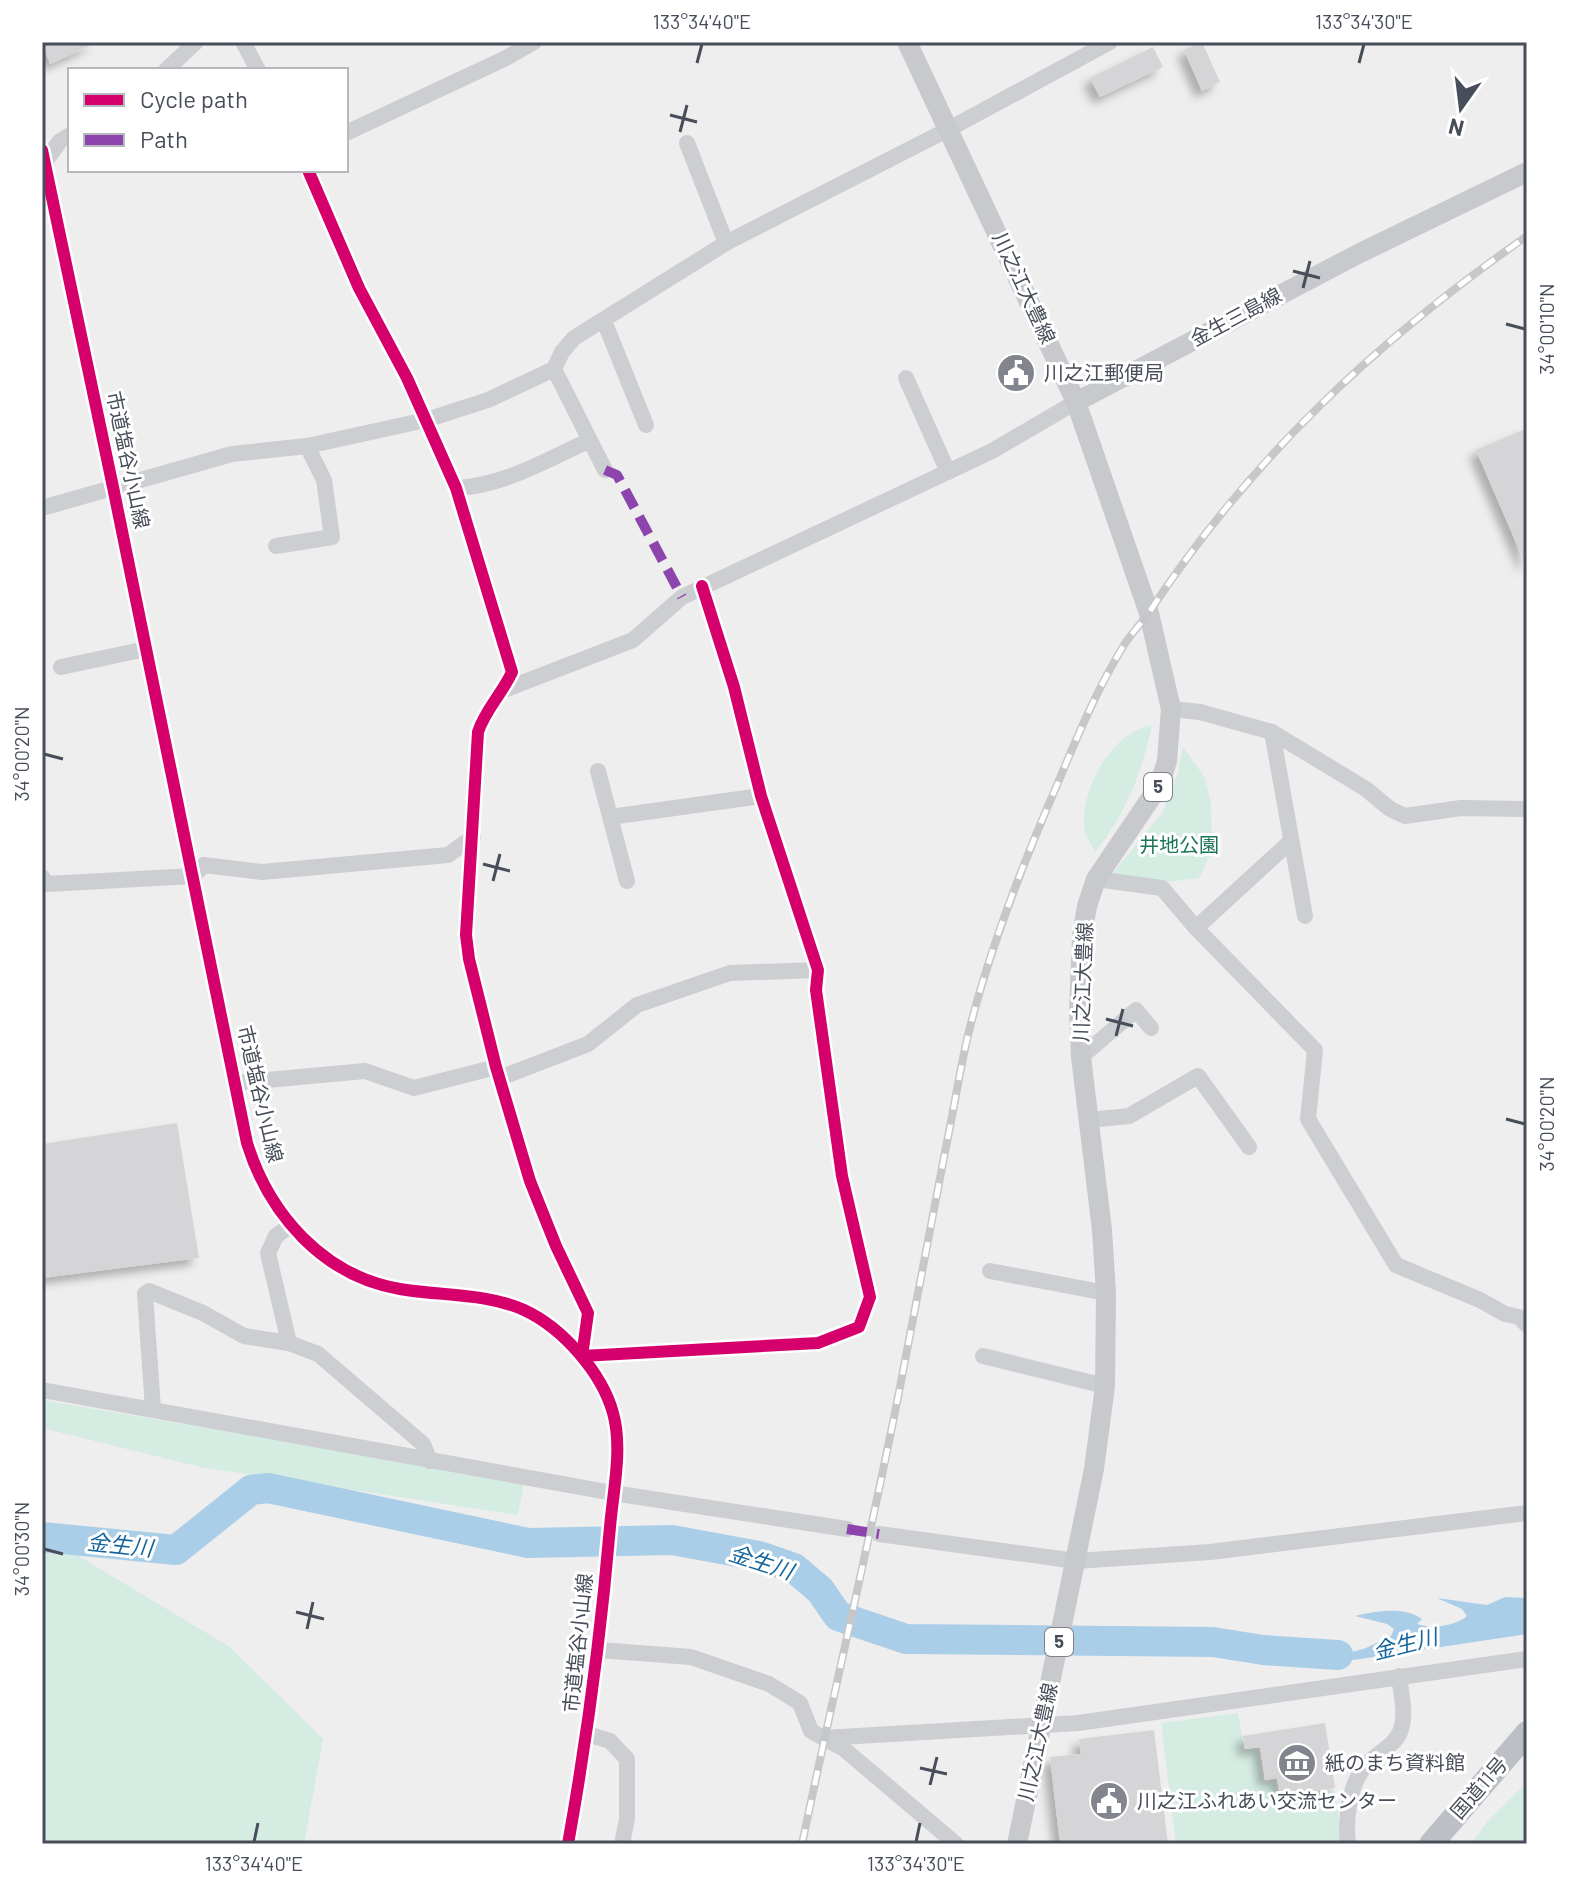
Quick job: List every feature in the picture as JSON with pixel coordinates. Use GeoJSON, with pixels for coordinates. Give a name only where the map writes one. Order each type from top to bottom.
{"type":"FeatureCollection","features":[{"type":"Feature","properties":{"kind":"highway","name":"国道11号"},"geometry":{"type":"LineString","coordinates":[[1431,1844],[1527,1733]]}},
{"type":"Feature","properties":{"kind":"main road","name":"川之江大豊線"},"geometry":{"type":"LineString","coordinates":[[907,42],[1076,402],[1149,613],[1171,709],[1167,761],[1159,786],[1096,879],[1082,936],[1081,1057],[1106,1293],[1105,1386],[1100,1432],[1076,1561],[1017,1844]]}},
{"type":"Feature","properties":{"kind":"main road","name":"金生三島線"},"geometry":{"type":"LineString","coordinates":[[1076,402],[1360,253],[1527,172]]}},
{"type":"Feature","properties":{"kind":"street"},"geometry":{"type":"LineString","coordinates":[[168,68],[196,42]]}},
{"type":"Feature","properties":{"kind":"street"},"geometry":{"type":"LineString","coordinates":[[243,42],[257,68]]}},
{"type":"Feature","properties":{"kind":"street"},"geometry":{"type":"LineString","coordinates":[[348,132],[490,66],[534,42]]}},
{"type":"Feature","properties":{"kind":"street"},"geometry":{"type":"LineString","coordinates":[[42,508],[232,454],[307,446],[426,420],[488,400],[554,369],[562,352],[574,338],[726,243],[949,129],[1110,42]]}},
{"type":"Feature","properties":{"kind":"street"},"geometry":{"type":"LineString","coordinates":[[43,160],[68,136]]}},
{"type":"Feature","properties":{"kind":"street"},"geometry":{"type":"LineString","coordinates":[[687,143],[726,243]]}},
{"type":"Feature","properties":{"kind":"street","name":"市道塩谷小山線"},"geometry":{"type":"LineString","coordinates":[[43,160],[255,1170],[306,1243],[360,1277],[397,1289],[490,1301],[525,1310],[582,1356],[601,1382],[614,1414],[617,1450],[599,1650],[568,1844]]}},
{"type":"Feature","properties":{"kind":"street"},"geometry":{"type":"LineString","coordinates":[[309,172],[359,288],[426,420],[456,488],[512,672],[504,690],[483,717],[478,732],[468,947],[498,1073],[530,1181],[588,1313],[582,1356],[818,1343],[859,1327],[870,1297],[842,1176],[816,990],[818,970],[761,796],[734,687],[702,586]]}},
{"type":"Feature","properties":{"kind":"street"},"geometry":{"type":"LineString","coordinates":[[604,321],[646,425]]}},
{"type":"Feature","properties":{"kind":"street"},"geometry":{"type":"LineString","coordinates":[[554,369],[605,470]]}},
{"type":"Feature","properties":{"kind":"street"},"geometry":{"type":"LineString","coordinates":[[906,378],[948,472]]}},
{"type":"Feature","properties":{"kind":"street"},"geometry":{"type":"LineString","coordinates":[[504,690],[633,640],[682,597],[702,586],[992,451],[1076,402]]}},
{"type":"Feature","properties":{"kind":"street"},"geometry":{"type":"LineString","coordinates":[[456,488],[512,475],[588,441]]}},
{"type":"Feature","properties":{"kind":"street"},"geometry":{"type":"LineString","coordinates":[[276,546],[332,537],[324,480],[307,446]]}},
{"type":"Feature","properties":{"kind":"street"},"geometry":{"type":"LineString","coordinates":[[61,667],[146,649]]}},
{"type":"Feature","properties":{"kind":"street"},"geometry":{"type":"LineString","coordinates":[[1171,709],[1200,712],[1272,732],[1405,816],[1461,808],[1524,805]]}},
{"type":"Feature","properties":{"kind":"street"},"geometry":{"type":"LineString","coordinates":[[1272,732],[1305,916]]}},
{"type":"Feature","properties":{"kind":"street"},"geometry":{"type":"LineString","coordinates":[[598,771],[627,881]]}},
{"type":"Feature","properties":{"kind":"street"},"geometry":{"type":"LineString","coordinates":[[610,817],[761,796]]}},
{"type":"Feature","properties":{"kind":"street"},"geometry":{"type":"LineString","coordinates":[[42,877],[47,884],[193,876],[204,865],[262,872],[448,855],[473,837]]}},
{"type":"Feature","properties":{"kind":"street"},"geometry":{"type":"LineString","coordinates":[[1196,928],[1291,841]]}},
{"type":"Feature","properties":{"kind":"street"},"geometry":{"type":"LineString","coordinates":[[1096,879],[1162,888],[1196,928],[1315,1050],[1308,1119],[1396,1265],[1480,1300],[1505,1314],[1519,1317],[1527,1325]]}},
{"type":"Feature","properties":{"kind":"street"},"geometry":{"type":"LineString","coordinates":[[235,1083],[365,1071],[414,1088],[498,1073],[588,1044],[637,1005],[730,973],[818,970]]}},
{"type":"Feature","properties":{"kind":"street"},"geometry":{"type":"LineString","coordinates":[[1081,1057],[1136,1010],[1151,1028]]}},
{"type":"Feature","properties":{"kind":"street"},"geometry":{"type":"LineString","coordinates":[[1089,1120],[1129,1116],[1198,1076],[1249,1147]]}},
{"type":"Feature","properties":{"kind":"street"},"geometry":{"type":"LineString","coordinates":[[289,1343],[268,1253],[276,1236],[291,1225]]}},
{"type":"Feature","properties":{"kind":"street"},"geometry":{"type":"LineString","coordinates":[[990,1271],[1106,1293]]}},
{"type":"Feature","properties":{"kind":"street"},"geometry":{"type":"LineString","coordinates":[[153,1409],[145,1294],[149,1291],[203,1313],[244,1336],[289,1343],[318,1354],[423,1444],[430,1461]]}},
{"type":"Feature","properties":{"kind":"street"},"geometry":{"type":"LineString","coordinates":[[983,1356],[1105,1386]]}},
{"type":"Feature","properties":{"kind":"street"},"geometry":{"type":"LineString","coordinates":[[42,1390],[613,1496],[847,1529]]}},
{"type":"Feature","properties":{"kind":"street"},"geometry":{"type":"LineString","coordinates":[[879,1534],[1076,1561],[1210,1552],[1527,1513]]}},
{"type":"Feature","properties":{"kind":"street"},"geometry":{"type":"LineString","coordinates":[[599,1650],[691,1657],[769,1684],[800,1703],[811,1731],[844,1749],[956,1844]]}},
{"type":"Feature","properties":{"kind":"street"},"geometry":{"type":"LineString","coordinates":[[824,1738],[1078,1723],[1527,1659]]}},
{"type":"Feature","properties":{"kind":"street"},"geometry":{"type":"LineString","coordinates":[[1348,1844],[1345,1821],[1359,1777],[1366,1764],[1395,1741],[1401,1730],[1404,1717],[1399,1676]]}},
{"type":"Feature","properties":{"kind":"street"},"geometry":{"type":"LineString","coordinates":[[587,1734],[610,1741],[627,1759],[627,1819],[622,1844]]}},
{"type":"Feature","properties":{"kind":"green space","name":"井地公園"},"geometry":{"type":"Polygon","coordinates":[[[1152,725],[1131,792],[1116,822],[1095,852],[1086,835],[1084,820],[1091,785],[1110,752],[1123,739],[1152,725]]]}},
{"type":"Feature","properties":{"kind":"green space","name":"井地公園"},"geometry":{"type":"Polygon","coordinates":[[[1183,747],[1205,778],[1211,804],[1212,851],[1199,878],[1167,882],[1113,873],[1163,812],[1178,772],[1183,747]]]}},
{"type":"Feature","properties":{"kind":"green space"},"geometry":{"type":"Polygon","coordinates":[[[42,1400],[524,1482],[518,1515],[200,1467],[42,1428],[42,1400]]]}},
{"type":"Feature","properties":{"kind":"green space"},"geometry":{"type":"Polygon","coordinates":[[[42,1545],[62,1546],[230,1647],[323,1739],[304,1844],[42,1844],[42,1545]]]}},
{"type":"Feature","properties":{"kind":"green space"},"geometry":{"type":"Polygon","coordinates":[[[1238,1713],[1244,1750],[1258,1749],[1263,1782],[1275,1781],[1278,1799],[1334,1790],[1343,1844],[1176,1844],[1161,1723],[1238,1713]]]}},
{"type":"Feature","properties":{"kind":"green space"},"geometry":{"type":"Polygon","coordinates":[[[1527,1782],[1527,1844],[1471,1844],[1487,1822],[1527,1782]]]}},
{"type":"Feature","properties":{"kind":"water"},"geometry":{"type":"Polygon","coordinates":[[[1505,1597],[1527,1598],[1527,1634],[1354,1660],[1245,1652],[1349,1653],[1391,1636],[1394,1629],[1387,1624],[1355,1616],[1399,1611],[1422,1619],[1417,1624],[1443,1626],[1467,1616],[1462,1609],[1437,1598],[1487,1605],[1505,1597]]]}},
{"type":"Feature","properties":{"kind":"building"},"geometry":{"type":"Polygon","coordinates":[[[42,42],[98,42],[50,64],[42,42]]]}},
{"type":"Feature","properties":{"kind":"building"},"geometry":{"type":"Polygon","coordinates":[[[1202,42],[1220,82],[1202,91],[1184,50],[1202,42]]]}},
{"type":"Feature","properties":{"kind":"building"},"geometry":{"type":"Polygon","coordinates":[[[1153,47],[1163,67],[1100,97],[1090,78],[1153,47]]]}},
{"type":"Feature","properties":{"kind":"building"},"geometry":{"type":"Polygon","coordinates":[[[1527,428],[1527,568],[1476,450],[1527,428]]]}},
{"type":"Feature","properties":{"kind":"building"},"geometry":{"type":"Polygon","coordinates":[[[177,1123],[199,1258],[42,1278],[42,1144],[177,1123]]]}},
{"type":"Feature","properties":{"kind":"building","name":"紙のまち資料館"},"geometry":{"type":"Polygon","coordinates":[[[1325,1723],[1335,1788],[1280,1796],[1277,1778],[1265,1780],[1260,1747],[1245,1749],[1243,1736],[1325,1723]]]}},
{"type":"Feature","properties":{"kind":"building","name":"川之江ふれあい交流センター"},"geometry":{"type":"Polygon","coordinates":[[[1154,1730],[1168,1844],[1060,1844],[1050,1757],[1081,1754],[1079,1739],[1154,1730]]]}},
{"type":"Feature","properties":{"kind":"waterway","name":"金生川"},"geometry":{"type":"LineString","coordinates":[[42,1537],[176,1550],[251,1490],[268,1488],[528,1543],[672,1540],[759,1556],[794,1568],[820,1590],[838,1616],[906,1639],[1213,1642],[1263,1650],[1338,1655]]}},
{"type":"Feature","properties":{"kind":"railway"},"geometry":{"type":"LineString","coordinates":[[802,1844],[888,1444],[968,1035],[1007,908],[1080,731],[1127,640],[1191,552],[1276,451],[1322,404],[1419,317],[1527,236]]}},
{"type":"Feature","properties":{"kind":"marked path"},"geometry":{"type":"LineString","coordinates":[[605,470],[617,475],[682,597]]}},
{"type":"Feature","properties":{"kind":"marked path"},"geometry":{"type":"LineString","coordinates":[[847,1529],[879,1534]]}},
{"type":"Feature","properties":{"kind":"cycle path"},"geometry":{"type":"LineString","coordinates":[[42,150],[247,1143],[257,1169],[269,1194],[303,1238],[347,1271],[400,1289],[495,1301],[539,1318],[579,1353],[600,1383],[613,1413],[617,1455],[602,1607],[568,1844]]}},
{"type":"Feature","properties":{"kind":"cycle path"},"geometry":{"type":"LineString","coordinates":[[309,172],[359,288],[407,378],[456,488],[512,672],[478,732],[466,935],[496,1067],[530,1181],[588,1313],[582,1356],[818,1343],[859,1327],[870,1297],[842,1176],[816,990],[818,970],[761,796],[734,687],[702,586]]}},
{"type":"Feature","properties":{"kind":"place","name":"川之江郵便局"},"geometry":{"type":"Point","coordinates":[1016,373]}},
{"type":"Feature","properties":{"kind":"place","name":"紙のまち資料館"},"geometry":{"type":"Point","coordinates":[1297,1763]}},
{"type":"Feature","properties":{"kind":"place","name":"川之江ふれあい交流センター"},"geometry":{"type":"Point","coordinates":[1109,1801]}}]}
